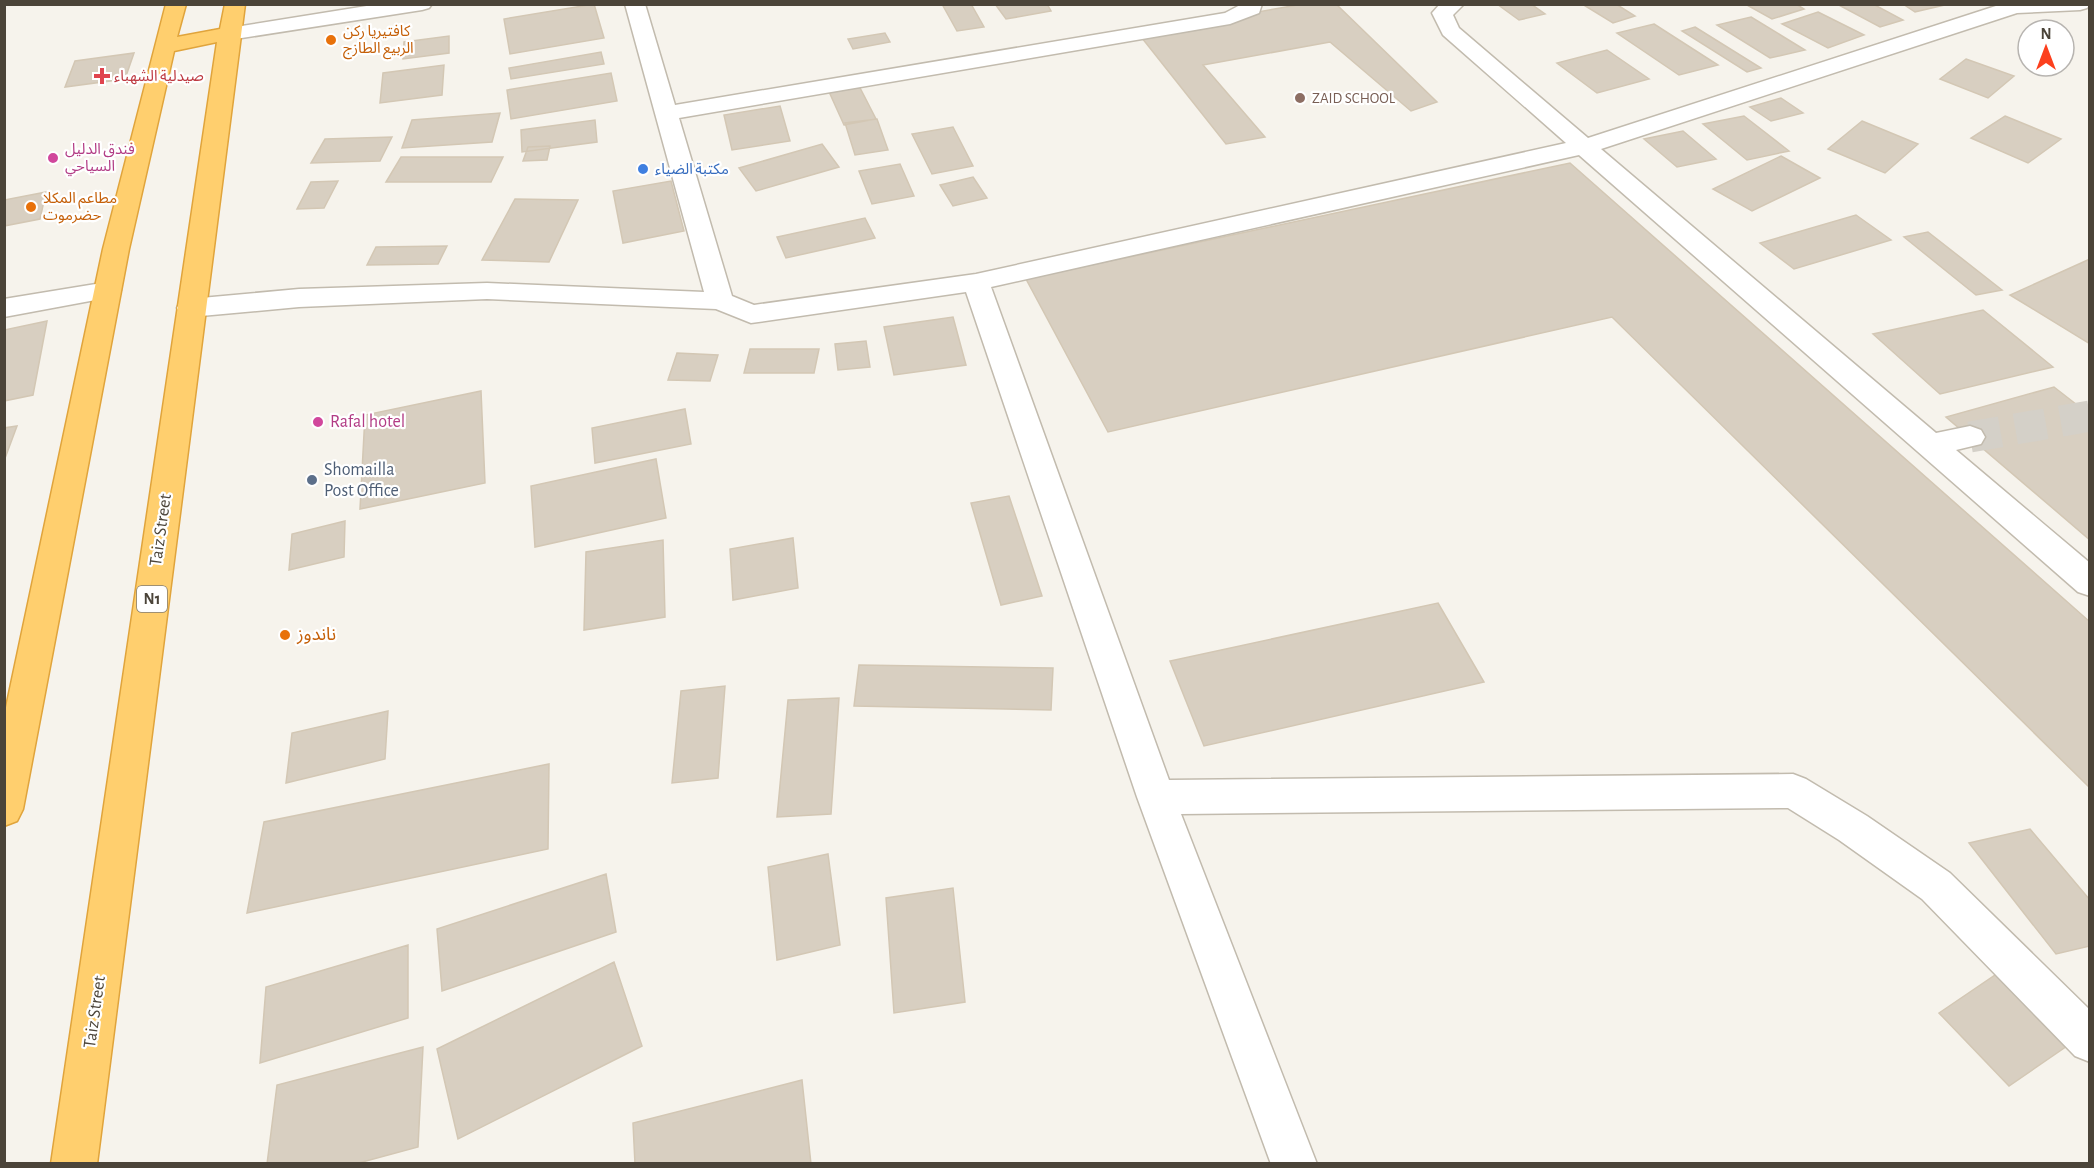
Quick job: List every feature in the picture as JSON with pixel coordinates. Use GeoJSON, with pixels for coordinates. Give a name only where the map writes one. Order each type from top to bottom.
{"type":"FeatureCollection","features":[{"type":"Feature","properties":{"kind":"highway"},"geometry":{"type":"LineString","coordinates":[[4,809],[116,249],[176,4]]}},
{"type":"Feature","properties":{"kind":"highway"},"geometry":{"type":"LineString","coordinates":[[164,46],[232,19]]}},
{"type":"Feature","properties":{"kind":"highway","name":"Taiz Street"},"geometry":{"type":"LineString","coordinates":[[74,1164],[190,308],[232,19]]}},
{"type":"Feature","properties":{"kind":"street"},"geometry":{"type":"LineString","coordinates":[[232,19],[422,4]]}},
{"type":"Feature","properties":{"kind":"street"},"geometry":{"type":"LineString","coordinates":[[635,4],[720,301]]}},
{"type":"Feature","properties":{"kind":"street"},"geometry":{"type":"LineString","coordinates":[[666,114],[1230,18],[1252,9],[1252,4]]}},
{"type":"Feature","properties":{"kind":"street"},"geometry":{"type":"LineString","coordinates":[[1454,4],[1442,14],[1450,31],[1586,146],[2090,584]]}},
{"type":"Feature","properties":{"kind":"street"},"geometry":{"type":"LineString","coordinates":[[190,308],[299,298],[487,291],[720,301],[751,314],[976,282],[1586,146],[2012,6],[2080,4]]}},
{"type":"Feature","properties":{"kind":"street"},"geometry":{"type":"LineString","coordinates":[[976,282],[1156,797],[1294,1164]]}},
{"type":"Feature","properties":{"kind":"street"},"geometry":{"type":"LineString","coordinates":[[4,308],[108,290]]}},
{"type":"Feature","properties":{"kind":"street"},"geometry":{"type":"LineString","coordinates":[[1931,445],[1970,436]]}},
{"type":"Feature","properties":{"kind":"street"},"geometry":{"type":"LineString","coordinates":[[1156,797],[1794,791],[1853,828],[1936,886],[2090,1041]]}},
{"type":"Feature","properties":{"kind":"building"},"geometry":{"type":"Polygon","coordinates":[[[594,4],[604,38],[510,54],[504,19],[594,4]]]}},
{"type":"Feature","properties":{"kind":"building"},"geometry":{"type":"Polygon","coordinates":[[[942,4],[971,4],[984,27],[957,31],[942,4]]]}},
{"type":"Feature","properties":{"kind":"building"},"geometry":{"type":"Polygon","coordinates":[[[995,4],[1047,4],[1051,11],[1006,19],[995,4]]]}},
{"type":"Feature","properties":{"kind":"building"},"geometry":{"type":"Polygon","coordinates":[[[1303,4],[1336,4],[1437,102],[1411,111],[1330,42],[1203,65],[1265,137],[1226,144],[1138,33],[1303,4]]]}},
{"type":"Feature","properties":{"kind":"building"},"geometry":{"type":"Polygon","coordinates":[[[1497,4],[1531,4],[1545,14],[1519,20],[1497,4]]]}},
{"type":"Feature","properties":{"kind":"building"},"geometry":{"type":"Polygon","coordinates":[[[1582,4],[1616,4],[1635,16],[1613,23],[1582,4]]]}},
{"type":"Feature","properties":{"kind":"building"},"geometry":{"type":"Polygon","coordinates":[[[1745,4],[1796,4],[1804,9],[1772,19],[1745,4]]]}},
{"type":"Feature","properties":{"kind":"building"},"geometry":{"type":"Polygon","coordinates":[[[1837,4],[1873,4],[1903,20],[1880,27],[1837,4]]]}},
{"type":"Feature","properties":{"kind":"building"},"geometry":{"type":"Polygon","coordinates":[[[1903,4],[1949,4],[1915,12],[1903,4]]]}},
{"type":"Feature","properties":{"kind":"building"},"geometry":{"type":"Polygon","coordinates":[[[1818,12],[1864,35],[1828,48],[1782,24],[1818,12]]]}},
{"type":"Feature","properties":{"kind":"building"},"geometry":{"type":"Polygon","coordinates":[[[1751,17],[1805,50],[1770,58],[1717,25],[1751,17]]]}},
{"type":"Feature","properties":{"kind":"building"},"geometry":{"type":"Polygon","coordinates":[[[1654,24],[1718,65],[1679,75],[1617,33],[1654,24]]]}},
{"type":"Feature","properties":{"kind":"building"},"geometry":{"type":"Polygon","coordinates":[[[1695,27],[1761,68],[1747,72],[1682,31],[1695,27]]]}},
{"type":"Feature","properties":{"kind":"building"},"geometry":{"type":"Polygon","coordinates":[[[885,33],[890,42],[853,49],[848,39],[885,33]]]}},
{"type":"Feature","properties":{"kind":"building"},"geometry":{"type":"Polygon","coordinates":[[[449,36],[449,53],[403,59],[404,42],[449,36]]]}},
{"type":"Feature","properties":{"kind":"building"},"geometry":{"type":"Polygon","coordinates":[[[1607,50],[1649,79],[1597,93],[1557,63],[1607,50]]]}},
{"type":"Feature","properties":{"kind":"building"},"geometry":{"type":"Polygon","coordinates":[[[601,52],[604,64],[511,79],[509,68],[601,52]]]}},
{"type":"Feature","properties":{"kind":"building"},"geometry":{"type":"Polygon","coordinates":[[[134,53],[125,79],[65,87],[75,61],[134,53]]]}},
{"type":"Feature","properties":{"kind":"building"},"geometry":{"type":"Polygon","coordinates":[[[1966,59],[2014,76],[1988,98],[1940,79],[1966,59]]]}},
{"type":"Feature","properties":{"kind":"building"},"geometry":{"type":"Polygon","coordinates":[[[444,65],[442,95],[380,103],[383,73],[444,65]]]}},
{"type":"Feature","properties":{"kind":"building"},"geometry":{"type":"Polygon","coordinates":[[[611,73],[617,101],[511,119],[507,90],[611,73]]]}},
{"type":"Feature","properties":{"kind":"building"},"geometry":{"type":"Polygon","coordinates":[[[856,80],[876,119],[844,125],[826,85],[856,80]]]}},
{"type":"Feature","properties":{"kind":"building"},"geometry":{"type":"Polygon","coordinates":[[[1781,98],[1803,113],[1771,121],[1750,107],[1781,98]]]}},
{"type":"Feature","properties":{"kind":"building"},"geometry":{"type":"Polygon","coordinates":[[[780,106],[790,141],[732,150],[724,115],[780,106]]]}},
{"type":"Feature","properties":{"kind":"building"},"geometry":{"type":"Polygon","coordinates":[[[500,113],[492,142],[402,148],[412,120],[500,113]]]}},
{"type":"Feature","properties":{"kind":"building"},"geometry":{"type":"Polygon","coordinates":[[[1744,116],[1789,151],[1747,160],[1703,124],[1744,116]]]}},
{"type":"Feature","properties":{"kind":"building"},"geometry":{"type":"Polygon","coordinates":[[[2005,116],[2061,139],[2028,163],[1971,138],[2005,116]]]}},
{"type":"Feature","properties":{"kind":"building"},"geometry":{"type":"Polygon","coordinates":[[[877,119],[888,150],[855,155],[845,123],[877,119]]]}},
{"type":"Feature","properties":{"kind":"building"},"geometry":{"type":"Polygon","coordinates":[[[595,120],[597,142],[522,152],[521,130],[595,120]]]}},
{"type":"Feature","properties":{"kind":"building"},"geometry":{"type":"Polygon","coordinates":[[[1862,121],[1918,144],[1885,173],[1828,149],[1862,121]]]}},
{"type":"Feature","properties":{"kind":"building"},"geometry":{"type":"Polygon","coordinates":[[[953,127],[973,166],[932,174],[912,134],[953,127]]]}},
{"type":"Feature","properties":{"kind":"building"},"geometry":{"type":"Polygon","coordinates":[[[1683,131],[1716,159],[1677,167],[1644,139],[1683,131]]]}},
{"type":"Feature","properties":{"kind":"building"},"geometry":{"type":"Polygon","coordinates":[[[392,137],[380,161],[311,163],[325,139],[392,137]]]}},
{"type":"Feature","properties":{"kind":"building"},"geometry":{"type":"Polygon","coordinates":[[[822,144],[839,167],[756,191],[739,168],[822,144]]]}},
{"type":"Feature","properties":{"kind":"building"},"geometry":{"type":"Polygon","coordinates":[[[550,146],[547,160],[523,161],[528,147],[550,146]]]}},
{"type":"Feature","properties":{"kind":"building"},"geometry":{"type":"Polygon","coordinates":[[[1781,156],[1820,178],[1752,211],[1713,189],[1781,156]]]}},
{"type":"Feature","properties":{"kind":"building"},"geometry":{"type":"Polygon","coordinates":[[[401,157],[503,157],[491,182],[386,182],[401,157]]]}},
{"type":"Feature","properties":{"kind":"building"},"geometry":{"type":"Polygon","coordinates":[[[1570,163],[2090,622],[2090,788],[1612,317],[1108,432],[1026,279],[1570,163]]]}},
{"type":"Feature","properties":{"kind":"building"},"geometry":{"type":"Polygon","coordinates":[[[900,164],[914,196],[872,204],[859,171],[900,164]]]}},
{"type":"Feature","properties":{"kind":"building"},"geometry":{"type":"Polygon","coordinates":[[[973,177],[987,198],[953,206],[940,185],[973,177]]]}},
{"type":"Feature","properties":{"kind":"building"},"geometry":{"type":"Polygon","coordinates":[[[338,181],[324,208],[297,209],[311,182],[338,181]]]}},
{"type":"Feature","properties":{"kind":"building"},"geometry":{"type":"Polygon","coordinates":[[[671,181],[684,231],[623,243],[613,191],[671,181]]]}},
{"type":"Feature","properties":{"kind":"building"},"geometry":{"type":"Polygon","coordinates":[[[46,192],[40,219],[4,226],[4,200],[46,192]]]}},
{"type":"Feature","properties":{"kind":"building"},"geometry":{"type":"Polygon","coordinates":[[[515,199],[578,200],[549,262],[482,260],[515,199]]]}},
{"type":"Feature","properties":{"kind":"building"},"geometry":{"type":"Polygon","coordinates":[[[1856,215],[1891,240],[1794,269],[1760,243],[1856,215]]]}},
{"type":"Feature","properties":{"kind":"building"},"geometry":{"type":"Polygon","coordinates":[[[865,218],[875,238],[786,258],[777,237],[865,218]]]}},
{"type":"Feature","properties":{"kind":"building"},"geometry":{"type":"Polygon","coordinates":[[[1928,232],[2002,290],[1976,295],[1904,237],[1928,232]]]}},
{"type":"Feature","properties":{"kind":"building"},"geometry":{"type":"Polygon","coordinates":[[[447,246],[438,264],[367,265],[376,247],[447,246]]]}},
{"type":"Feature","properties":{"kind":"building"},"geometry":{"type":"Polygon","coordinates":[[[2090,259],[2090,344],[2010,295],[2090,259]]]}},
{"type":"Feature","properties":{"kind":"building"},"geometry":{"type":"Polygon","coordinates":[[[1983,310],[2053,367],[1940,394],[1873,334],[1983,310]]]}},
{"type":"Feature","properties":{"kind":"building"},"geometry":{"type":"Polygon","coordinates":[[[953,317],[966,365],[894,375],[884,327],[953,317]]]}},
{"type":"Feature","properties":{"kind":"building"},"geometry":{"type":"Polygon","coordinates":[[[47,321],[33,395],[4,401],[4,330],[47,321]]]}},
{"type":"Feature","properties":{"kind":"building"},"geometry":{"type":"Polygon","coordinates":[[[866,341],[870,367],[838,370],[835,344],[866,341]]]}},
{"type":"Feature","properties":{"kind":"building"},"geometry":{"type":"Polygon","coordinates":[[[750,349],[819,349],[814,373],[744,373],[750,349]]]}},
{"type":"Feature","properties":{"kind":"building"},"geometry":{"type":"Polygon","coordinates":[[[677,353],[718,355],[710,381],[668,380],[677,353]]]}},
{"type":"Feature","properties":{"kind":"building"},"geometry":{"type":"Polygon","coordinates":[[[2054,387],[2090,415],[2090,540],[1946,417],[2054,387]]]}},
{"type":"Feature","properties":{"kind":"building"},"geometry":{"type":"Polygon","coordinates":[[[481,391],[485,483],[360,509],[365,415],[481,391]]]}},
{"type":"Feature","properties":{"kind":"building"},"geometry":{"type":"Polygon","coordinates":[[[685,409],[691,444],[595,463],[592,428],[685,409]]]}},
{"type":"Feature","properties":{"kind":"building"},"geometry":{"type":"Polygon","coordinates":[[[17,426],[4,461],[4,428],[17,426]]]}},
{"type":"Feature","properties":{"kind":"building"},"geometry":{"type":"Polygon","coordinates":[[[656,459],[666,518],[535,547],[531,486],[656,459]]]}},
{"type":"Feature","properties":{"kind":"building"},"geometry":{"type":"Polygon","coordinates":[[[1009,496],[1042,596],[1001,605],[971,503],[1009,496]]]}},
{"type":"Feature","properties":{"kind":"building"},"geometry":{"type":"Polygon","coordinates":[[[345,521],[344,557],[289,570],[292,534],[345,521]]]}},
{"type":"Feature","properties":{"kind":"building"},"geometry":{"type":"Polygon","coordinates":[[[793,538],[798,588],[733,600],[730,549],[793,538]]]}},
{"type":"Feature","properties":{"kind":"building"},"geometry":{"type":"Polygon","coordinates":[[[663,540],[665,617],[584,630],[586,552],[663,540]]]}},
{"type":"Feature","properties":{"kind":"building"},"geometry":{"type":"Polygon","coordinates":[[[1438,603],[1484,682],[1204,746],[1170,661],[1438,603]]]}},
{"type":"Feature","properties":{"kind":"building"},"geometry":{"type":"Polygon","coordinates":[[[859,665],[1053,668],[1051,710],[854,706],[859,665]]]}},
{"type":"Feature","properties":{"kind":"building"},"geometry":{"type":"Polygon","coordinates":[[[725,686],[718,778],[672,783],[681,691],[725,686]]]}},
{"type":"Feature","properties":{"kind":"building"},"geometry":{"type":"Polygon","coordinates":[[[839,698],[831,814],[777,817],[788,700],[839,698]]]}},
{"type":"Feature","properties":{"kind":"building"},"geometry":{"type":"Polygon","coordinates":[[[388,711],[385,759],[286,783],[292,733],[388,711]]]}},
{"type":"Feature","properties":{"kind":"building"},"geometry":{"type":"Polygon","coordinates":[[[549,764],[548,849],[247,913],[264,822],[549,764]]]}},
{"type":"Feature","properties":{"kind":"building"},"geometry":{"type":"Polygon","coordinates":[[[2030,829],[2090,900],[2090,946],[2056,954],[1969,843],[2030,829]]]}},
{"type":"Feature","properties":{"kind":"building"},"geometry":{"type":"Polygon","coordinates":[[[828,854],[840,945],[777,960],[768,867],[828,854]]]}},
{"type":"Feature","properties":{"kind":"building"},"geometry":{"type":"Polygon","coordinates":[[[606,874],[616,932],[442,991],[437,929],[606,874]]]}},
{"type":"Feature","properties":{"kind":"building"},"geometry":{"type":"Polygon","coordinates":[[[953,888],[965,1002],[894,1013],[886,898],[953,888]]]}},
{"type":"Feature","properties":{"kind":"building"},"geometry":{"type":"Polygon","coordinates":[[[408,945],[408,1018],[260,1063],[266,987],[408,945]]]}},
{"type":"Feature","properties":{"kind":"building"},"geometry":{"type":"Polygon","coordinates":[[[614,962],[642,1046],[458,1139],[437,1049],[614,962]]]}},
{"type":"Feature","properties":{"kind":"building"},"geometry":{"type":"Polygon","coordinates":[[[2001,971],[2073,1042],[2009,1086],[1939,1013],[2001,971]]]}},
{"type":"Feature","properties":{"kind":"building"},"geometry":{"type":"Polygon","coordinates":[[[423,1047],[418,1147],[355,1164],[267,1164],[277,1085],[423,1047]]]}},
{"type":"Feature","properties":{"kind":"building"},"geometry":{"type":"Polygon","coordinates":[[[802,1080],[811,1164],[635,1164],[633,1123],[802,1080]]]}},
{"type":"Feature","properties":{"kind":"tunnel"},"geometry":{"type":"LineString","coordinates":[[1970,437],[2090,416]]}},
{"type":"Feature","properties":{"kind":"place","name":"كافتيريا ركن الربيع الطازج"},"geometry":{"type":"Point","coordinates":[331,40]}},
{"type":"Feature","properties":{"kind":"place","name":"صيدلية الشهباء"},"geometry":{"type":"Point","coordinates":[102,76]}},
{"type":"Feature","properties":{"kind":"place","name":"ZAID SCHOOL"},"geometry":{"type":"Point","coordinates":[1300,98]}},
{"type":"Feature","properties":{"kind":"place","name":"فندق الدليل السياحي"},"geometry":{"type":"Point","coordinates":[53,158]}},
{"type":"Feature","properties":{"kind":"place","name":"مكتبة الضياء"},"geometry":{"type":"Point","coordinates":[643,169]}},
{"type":"Feature","properties":{"kind":"place","name":"مطاعم المكلا حضرموت"},"geometry":{"type":"Point","coordinates":[31,207]}},
{"type":"Feature","properties":{"kind":"place","name":"Rafal hotel"},"geometry":{"type":"Point","coordinates":[318,422]}},
{"type":"Feature","properties":{"kind":"place","name":"Shomailla Post Office"},"geometry":{"type":"Point","coordinates":[312,480]}},
{"type":"Feature","properties":{"kind":"place","name":"ناندوز"},"geometry":{"type":"Point","coordinates":[285,635]}}]}
